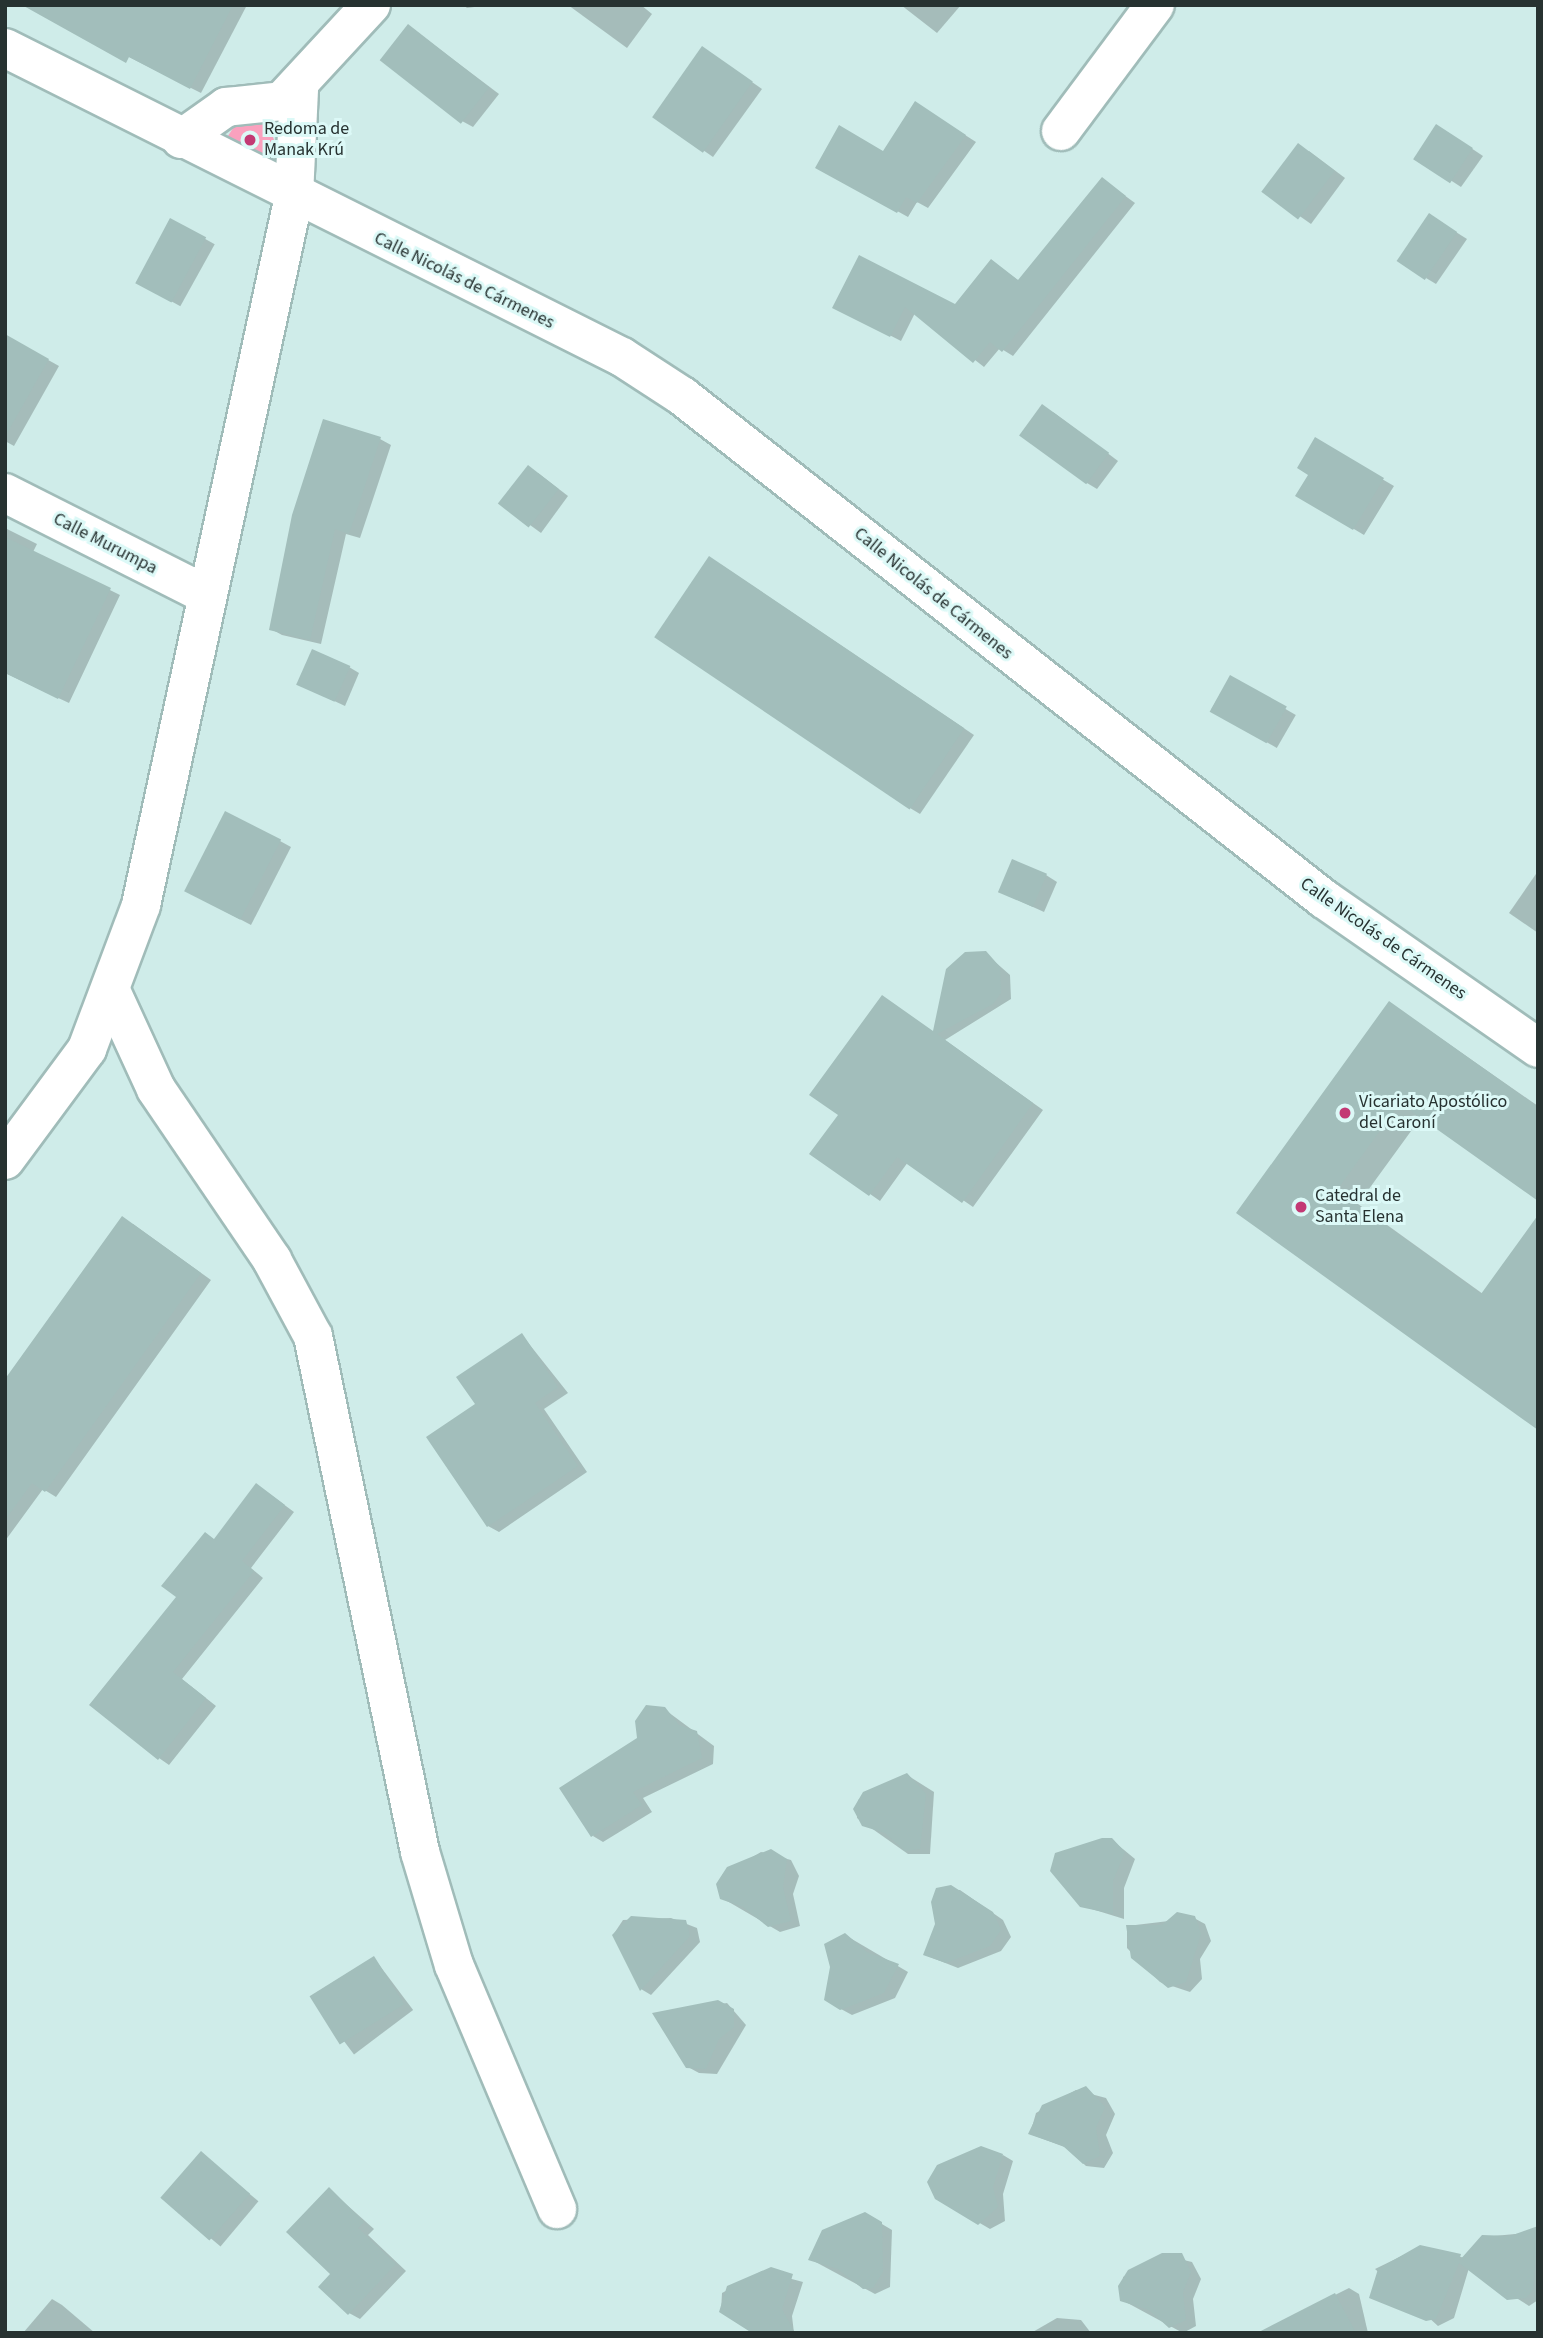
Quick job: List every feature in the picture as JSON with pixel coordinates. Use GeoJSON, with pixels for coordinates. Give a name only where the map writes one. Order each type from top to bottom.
{"type":"FeatureCollection","features":[{"type":"Feature","properties":{"kind":"street"},"geometry":{"type":"LineString","coordinates":[[181,139],[226,107],[282,101],[299,88],[371,5]]}},
{"type":"Feature","properties":{"kind":"street"},"geometry":{"type":"LineString","coordinates":[[1061,131],[1155,5]]}},
{"type":"Feature","properties":{"kind":"street","name":"Calle Nicolás de Cármenes"},"geometry":{"type":"LineString","coordinates":[[5,48],[294,196],[622,357],[682,396],[1324,899],[1538,1048]]}},
{"type":"Feature","properties":{"kind":"street"},"geometry":{"type":"LineString","coordinates":[[5,1160],[87,1049],[111,991],[165,808],[205,594],[294,196],[299,88]]}},
{"type":"Feature","properties":{"kind":"street","name":"Calle Murumpa"},"geometry":{"type":"LineString","coordinates":[[5,493],[205,594]]}},
{"type":"Feature","properties":{"kind":"street"},"geometry":{"type":"LineString","coordinates":[[111,991],[156,1089],[272,1260],[313,1336],[420,1852],[454,1965],[557,2209]]}},
{"type":"Feature","properties":{"kind":"shaded area","name":"Redoma de Manak Krú"},"geometry":{"type":"Polygon","coordinates":[[[239,119],[263,119],[270,129],[274,140],[261,161],[226,139],[239,119]]]}},
{"type":"Feature","properties":{"kind":"building"},"geometry":{"type":"Polygon","coordinates":[[[22,5],[233,5],[190,89],[129,57],[126,63],[22,5]]]}},
{"type":"Feature","properties":{"kind":"building"},"geometry":{"type":"Polygon","coordinates":[[[408,24],[489,87],[461,124],[380,60],[408,24]]]}},
{"type":"Feature","properties":{"kind":"building"},"geometry":{"type":"Polygon","coordinates":[[[702,46],[753,82],[703,153],[652,117],[702,46]]]}},
{"type":"Feature","properties":{"kind":"building"},"geometry":{"type":"Polygon","coordinates":[[[915,101],[966,135],[917,203],[906,197],[897,213],[815,168],[839,125],[883,151],[915,101]]]}},
{"type":"Feature","properties":{"kind":"building"},"geometry":{"type":"Polygon","coordinates":[[[1436,124],[1473,148],[1450,183],[1413,159],[1436,124]]]}},
{"type":"Feature","properties":{"kind":"building"},"geometry":{"type":"Polygon","coordinates":[[[1298,143],[1335,171],[1298,219],[1261,192],[1298,143]]]}},
{"type":"Feature","properties":{"kind":"building"},"geometry":{"type":"Polygon","coordinates":[[[1102,177],[1126,196],[1002,352],[990,342],[973,363],[905,307],[890,337],[832,308],[859,255],[955,304],[991,259],[1018,280],[1102,177]]]}},
{"type":"Feature","properties":{"kind":"building"},"geometry":{"type":"Polygon","coordinates":[[[1429,213],[1457,232],[1425,280],[1397,261],[1429,213]]]}},
{"type":"Feature","properties":{"kind":"building"},"geometry":{"type":"Polygon","coordinates":[[[170,218],[206,237],[171,303],[135,283],[170,218]]]}},
{"type":"Feature","properties":{"kind":"building"},"geometry":{"type":"Polygon","coordinates":[[[5,334],[49,359],[5,437],[5,334]]]}},
{"type":"Feature","properties":{"kind":"building"},"geometry":{"type":"Polygon","coordinates":[[[1042,404],[1109,453],[1086,484],[1019,436],[1042,404]]]}},
{"type":"Feature","properties":{"kind":"building"},"geometry":{"type":"Polygon","coordinates":[[[323,419],[381,437],[349,534],[335,529],[310,640],[269,630],[292,515],[323,419]]]}},
{"type":"Feature","properties":{"kind":"building"},"geometry":{"type":"Polygon","coordinates":[[[1315,437],[1384,478],[1353,530],[1295,496],[1308,475],[1297,468],[1315,437]]]}},
{"type":"Feature","properties":{"kind":"building"},"geometry":{"type":"Polygon","coordinates":[[[528,465],[559,489],[529,528],[498,504],[528,465]]]}},
{"type":"Feature","properties":{"kind":"building"},"geometry":{"type":"Polygon","coordinates":[[[5,537],[111,588],[58,699],[5,673],[5,537]]]}},
{"type":"Feature","properties":{"kind":"building"},"geometry":{"type":"Polygon","coordinates":[[[709,556],[964,728],[910,809],[654,637],[709,556]]]}},
{"type":"Feature","properties":{"kind":"building"},"geometry":{"type":"Polygon","coordinates":[[[312,649],[350,666],[335,702],[296,685],[312,649]]]}},
{"type":"Feature","properties":{"kind":"building"},"geometry":{"type":"Polygon","coordinates":[[[1230,675],[1287,707],[1266,743],[1210,712],[1230,675]]]}},
{"type":"Feature","properties":{"kind":"building"},"geometry":{"type":"Polygon","coordinates":[[[225,811],[281,840],[240,920],[184,891],[225,811]]]}},
{"type":"Feature","properties":{"kind":"building"},"geometry":{"type":"Polygon","coordinates":[[[1012,859],[1047,874],[1033,907],[998,892],[1012,859]]]}},
{"type":"Feature","properties":{"kind":"building"},"geometry":{"type":"Polygon","coordinates":[[[986,951],[1000,967],[1001,993],[993,1004],[937,1034],[1033,1103],[962,1203],[897,1157],[869,1196],[809,1154],[838,1115],[809,1095],[882,995],[933,1031],[946,969],[965,952],[986,951]]]}},
{"type":"Feature","properties":{"kind":"building","name":"Catedral de Santa Elena"},"geometry":{"type":"Polygon","coordinates":[[[1389,1001],[1538,1107],[1538,1201],[1400,1103],[1337,1190],[1481,1294],[1538,1215],[1538,1430],[1236,1213],[1389,1001]]]}},
{"type":"Feature","properties":{"kind":"building"},"geometry":{"type":"Polygon","coordinates":[[[122,1216],[201,1273],[45,1492],[32,1483],[5,1520],[5,1379],[122,1216]]]}},
{"type":"Feature","properties":{"kind":"building"},"geometry":{"type":"Polygon","coordinates":[[[522,1333],[558,1387],[535,1403],[578,1466],[487,1527],[426,1437],[475,1404],[456,1377],[522,1333]]]}},
{"type":"Feature","properties":{"kind":"building"},"geometry":{"type":"Polygon","coordinates":[[[256,1483],[285,1505],[242,1561],[254,1571],[173,1672],[206,1698],[158,1760],[89,1705],[176,1597],[161,1586],[205,1532],[214,1539],[256,1483]]]}},
{"type":"Feature","properties":{"kind":"building"},"geometry":{"type":"Polygon","coordinates":[[[646,1705],[665,1707],[679,1725],[697,1731],[702,1758],[633,1792],[642,1805],[591,1837],[559,1788],[637,1738],[635,1721],[646,1705]]]}},
{"type":"Feature","properties":{"kind":"building"},"geometry":{"type":"Polygon","coordinates":[[[907,1773],[926,1794],[920,1849],[905,1851],[885,1833],[862,1826],[853,1809],[863,1792],[907,1773]]]}},
{"type":"Feature","properties":{"kind":"building"},"geometry":{"type":"Polygon","coordinates":[[[1102,1838],[1112,1838],[1125,1852],[1113,1881],[1113,1914],[1080,1907],[1050,1871],[1055,1853],[1102,1838]]]}},
{"type":"Feature","properties":{"kind":"building"},"geometry":{"type":"Polygon","coordinates":[[[771,1849],[787,1859],[783,1887],[791,1921],[768,1927],[743,1907],[720,1899],[716,1884],[727,1867],[771,1849]]]}},
{"type":"Feature","properties":{"kind":"building"},"geometry":{"type":"Polygon","coordinates":[[[951,1885],[993,1912],[1001,1930],[990,1946],[946,1963],[923,1955],[935,1924],[931,1902],[936,1888],[951,1885]]]}},
{"type":"Feature","properties":{"kind":"building"},"geometry":{"type":"Polygon","coordinates":[[[1177,1912],[1195,1916],[1201,1934],[1186,1982],[1168,1988],[1131,1958],[1126,1925],[1162,1925],[1177,1912]]]}},
{"type":"Feature","properties":{"kind":"building"},"geometry":{"type":"Polygon","coordinates":[[[631,1916],[686,1920],[690,1936],[640,1991],[612,1935],[631,1916]]]}},
{"type":"Feature","properties":{"kind":"building"},"geometry":{"type":"Polygon","coordinates":[[[845,1933],[867,1952],[899,1964],[884,1993],[840,2010],[824,2000],[830,1967],[824,1944],[845,1933]]]}},
{"type":"Feature","properties":{"kind":"building"},"geometry":{"type":"Polygon","coordinates":[[[374,1956],[404,2004],[340,2045],[310,1996],[374,1956]]]}},
{"type":"Feature","properties":{"kind":"building"},"geometry":{"type":"Polygon","coordinates":[[[718,2000],[734,2009],[734,2027],[719,2039],[706,2069],[686,2068],[652,2013],[718,2000]]]}},
{"type":"Feature","properties":{"kind":"building"},"geometry":{"type":"Polygon","coordinates":[[[1086,2086],[1105,2107],[1096,2128],[1100,2156],[1083,2164],[1063,2146],[1028,2134],[1042,2105],[1086,2086]]]}},
{"type":"Feature","properties":{"kind":"building"},"geometry":{"type":"Polygon","coordinates":[[[981,2146],[1003,2154],[993,2187],[998,2207],[978,2225],[935,2199],[927,2182],[937,2165],[981,2146]]]}},
{"type":"Feature","properties":{"kind":"building"},"geometry":{"type":"Polygon","coordinates":[[[201,2151],[250,2194],[209,2240],[160,2198],[201,2151]]]}},
{"type":"Feature","properties":{"kind":"building"},"geometry":{"type":"Polygon","coordinates":[[[329,2187],[364,2222],[358,2228],[396,2264],[348,2315],[318,2287],[330,2274],[286,2232],[329,2187]]]}},
{"type":"Feature","properties":{"kind":"building"},"geometry":{"type":"Polygon","coordinates":[[[865,2212],[882,2222],[883,2272],[873,2288],[863,2289],[838,2269],[808,2260],[822,2230],[865,2212]]]}},
{"type":"Feature","properties":{"kind":"building"},"geometry":{"type":"Polygon","coordinates":[[[1538,2226],[1533,2290],[1526,2298],[1507,2300],[1459,2263],[1436,2319],[1426,2321],[1369,2298],[1378,2269],[1420,2245],[1461,2254],[1459,2261],[1482,2235],[1510,2236],[1538,2226]]]}},
{"type":"Feature","properties":{"kind":"building"},"geometry":{"type":"Polygon","coordinates":[[[1162,2253],[1182,2253],[1191,2272],[1183,2292],[1186,2320],[1169,2328],[1149,2310],[1120,2301],[1118,2286],[1128,2270],[1162,2253]]]}},
{"type":"Feature","properties":{"kind":"building"},"geometry":{"type":"Polygon","coordinates":[[[771,2267],[793,2274],[782,2309],[795,2333],[752,2333],[719,2312],[727,2286],[771,2267]]]}},
{"type":"Feature","properties":{"kind":"building"},"geometry":{"type":"Polygon","coordinates":[[[1335,2293],[1356,2333],[1257,2333],[1335,2293]]]}},
{"type":"Feature","properties":{"kind":"place","name":"Redoma de Manak Krú"},"geometry":{"type":"Point","coordinates":[250,140]}},
{"type":"Feature","properties":{"kind":"place","name":"Vicariato Apostólico del Caroní"},"geometry":{"type":"Point","coordinates":[1345,1113]}},
{"type":"Feature","properties":{"kind":"place","name":"Catedral de Santa Elena"},"geometry":{"type":"Point","coordinates":[1301,1207]}}]}
